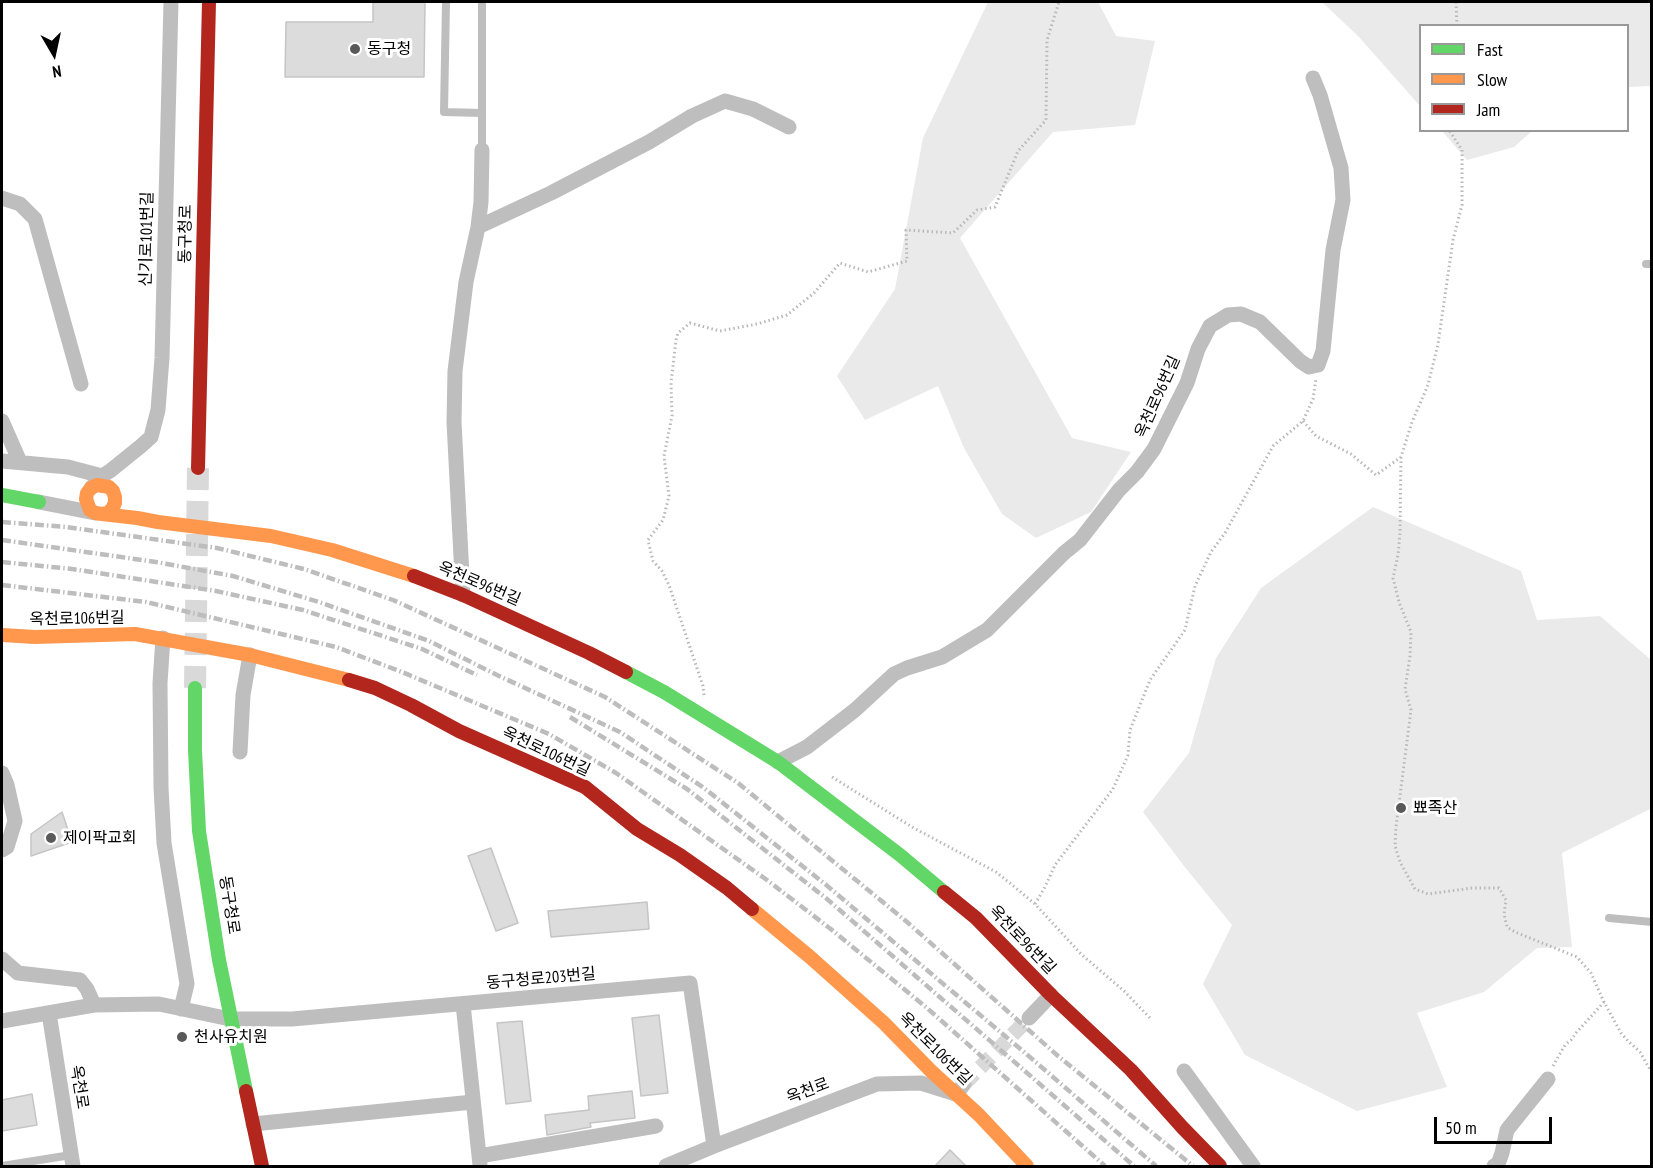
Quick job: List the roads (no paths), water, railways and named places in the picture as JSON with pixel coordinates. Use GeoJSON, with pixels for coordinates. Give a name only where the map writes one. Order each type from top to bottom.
{"type":"FeatureCollection","features":[{"type":"Feature","properties":{"kind":"street","name":"신기로101번길"},"geometry":{"type":"LineString","coordinates":[[89,490],[102,476],[141,446],[150,436],[158,410],[162,358],[171,2]]}},
{"type":"Feature","properties":{"kind":"street","name":"동구청로"},"geometry":{"type":"LineString","coordinates":[[198,468],[209,2]]}},
{"type":"Feature","properties":{"kind":"street","name":"옥천로96번길"},"geometry":{"type":"LineString","coordinates":[[778,762],[807,747],[855,710],[894,674],[942,657],[987,630],[1080,540],[1154,449],[1187,383],[1198,349],[1210,327],[1227,315],[1240,314],[1260,322],[1309,367],[1318,365],[1323,351],[1342,200],[1341,168],[1313,78]]}},
{"type":"Feature","properties":{"kind":"street"},"geometry":{"type":"LineString","coordinates":[[478,227],[551,193],[649,142],[692,116],[725,101],[753,109],[789,127]]}},
{"type":"Feature","properties":{"kind":"street"},"geometry":{"type":"LineString","coordinates":[[463,595],[454,422],[455,371],[466,282],[478,227],[482,150]]}},
{"type":"Feature","properties":{"kind":"street"},"geometry":{"type":"LineString","coordinates":[[2,198],[20,204],[35,219],[81,384]]}},
{"type":"Feature","properties":{"kind":"street"},"geometry":{"type":"LineString","coordinates":[[2,421],[20,462]]}},
{"type":"Feature","properties":{"kind":"street"},"geometry":{"type":"LineString","coordinates":[[2,461],[68,467],[102,476]]}},
{"type":"Feature","properties":{"kind":"street"},"geometry":{"type":"LineString","coordinates":[[2,495],[98,514],[108,513],[115,503],[113,484],[120,463]]}},
{"type":"Feature","properties":{"kind":"street"},"geometry":{"type":"LineString","coordinates":[[39,502],[71,500],[97,485],[103,485],[109,487],[122,507],[137,518]]}},
{"type":"Feature","properties":{"kind":"street"},"geometry":{"type":"LineString","coordinates":[[89,490],[87,505],[90,510],[98,514]]}},
{"type":"Feature","properties":{"kind":"street","name":"옥천로96번길"},"geometry":{"type":"LineString","coordinates":[[98,514],[271,536],[332,550],[404,572],[463,595],[589,653],[664,692],[778,762],[900,855],[976,918],[1051,995],[1131,1070],[1220,1167]]}},
{"type":"Feature","properties":{"kind":"street","name":"옥천로106번길"},"geometry":{"type":"LineString","coordinates":[[2,635],[35,637],[135,634],[250,655],[339,677],[375,688],[459,731],[585,787],[637,829],[680,855],[735,895],[810,957],[960,1089],[979,1115],[1027,1167]]}},
{"type":"Feature","properties":{"kind":"street"},"geometry":{"type":"LineString","coordinates":[[163,638],[160,683],[164,843],[187,984],[181,1009]]}},
{"type":"Feature","properties":{"kind":"street"},"geometry":{"type":"LineString","coordinates":[[240,752],[243,695],[250,655]]}},
{"type":"Feature","properties":{"kind":"street","name":"동구청로"},"geometry":{"type":"LineString","coordinates":[[195,688],[199,831],[230,1019],[262,1167]]}},
{"type":"Feature","properties":{"kind":"street"},"geometry":{"type":"LineString","coordinates":[[2,773],[15,821],[7,847],[2,850]]}},
{"type":"Feature","properties":{"kind":"street"},"geometry":{"type":"LineString","coordinates":[[2,959],[18,973],[80,980],[94,1005]]}},
{"type":"Feature","properties":{"kind":"street","name":"동구청로203번길"},"geometry":{"type":"LineString","coordinates":[[2,1021],[94,1005],[159,1004],[230,1019],[292,1019],[690,983],[714,1146]]}},
{"type":"Feature","properties":{"kind":"street"},"geometry":{"type":"LineString","coordinates":[[1029,1018],[1051,995]]}},
{"type":"Feature","properties":{"kind":"street"},"geometry":{"type":"LineString","coordinates":[[463,1004],[479,1161],[656,1126]]}},
{"type":"Feature","properties":{"kind":"street","name":"옥천로"},"geometry":{"type":"LineString","coordinates":[[49,1013],[72,1161]]}},
{"type":"Feature","properties":{"kind":"street"},"geometry":{"type":"LineString","coordinates":[[1184,1071],[1253,1167]]}},
{"type":"Feature","properties":{"kind":"street"},"geometry":{"type":"LineString","coordinates":[[1494,1167],[1498,1164],[1502,1153],[1507,1130],[1548,1079]]}},
{"type":"Feature","properties":{"kind":"street","name":"옥천로"},"geometry":{"type":"LineString","coordinates":[[666,1167],[714,1146],[877,1084],[921,1083],[960,1089]]}},
{"type":"Feature","properties":{"kind":"street"},"geometry":{"type":"LineString","coordinates":[[253,1124],[473,1102]]}},
{"type":"Feature","properties":{"kind":"lane"},"geometry":{"type":"LineString","coordinates":[[446,2],[444,112],[482,113]]}},
{"type":"Feature","properties":{"kind":"lane"},"geometry":{"type":"LineString","coordinates":[[482,150],[483,2]]}},
{"type":"Feature","properties":{"kind":"lane"},"geometry":{"type":"LineString","coordinates":[[1609,918],[1652,922]]}},
{"type":"Feature","properties":{"kind":"lane"},"geometry":{"type":"LineString","coordinates":[[2,1167],[72,1161]]}},
{"type":"Feature","properties":{"kind":"tunnel"},"geometry":{"type":"LineString","coordinates":[[195,688],[198,468]]}},
{"type":"Feature","properties":{"kind":"tunnel"},"geometry":{"type":"LineString","coordinates":[[964,1084],[1029,1018]]}},
{"type":"Feature","properties":{"kind":"railway"},"geometry":{"type":"LineString","coordinates":[[2,522],[66,527],[217,548],[304,569],[393,600],[605,697],[738,783],[907,922],[1058,1056],[1193,1166]]}},
{"type":"Feature","properties":{"kind":"railway"},"geometry":{"type":"LineString","coordinates":[[2,540],[156,562],[233,576],[319,602],[429,641],[620,732],[704,788],[825,884],[1156,1166]]}},
{"type":"Feature","properties":{"kind":"railway"},"geometry":{"type":"LineString","coordinates":[[2,562],[72,569],[216,591],[303,610],[422,649],[477,675]]}},
{"type":"Feature","properties":{"kind":"railway"},"geometry":{"type":"LineString","coordinates":[[2,585],[146,602],[336,647],[402,672],[549,734],[616,773],[767,880],[832,930],[927,1008],[1105,1166]]}},
{"type":"Feature","properties":{"kind":"railway"},"geometry":{"type":"LineString","coordinates":[[570,717],[687,789],[827,899],[1134,1166]]}},
{"type":"Feature","properties":{"kind":"place","name":"동구청"},"geometry":{"type":"Point","coordinates":[355,49]}},
{"type":"Feature","properties":{"kind":"place","name":"뾰족산"},"geometry":{"type":"Point","coordinates":[1401,808]}},
{"type":"Feature","properties":{"kind":"place","name":"제이팍교회"},"geometry":{"type":"Point","coordinates":[51,838]}},
{"type":"Feature","properties":{"kind":"place","name":"천사유치원"},"geometry":{"type":"Point","coordinates":[182,1037]}}]}
